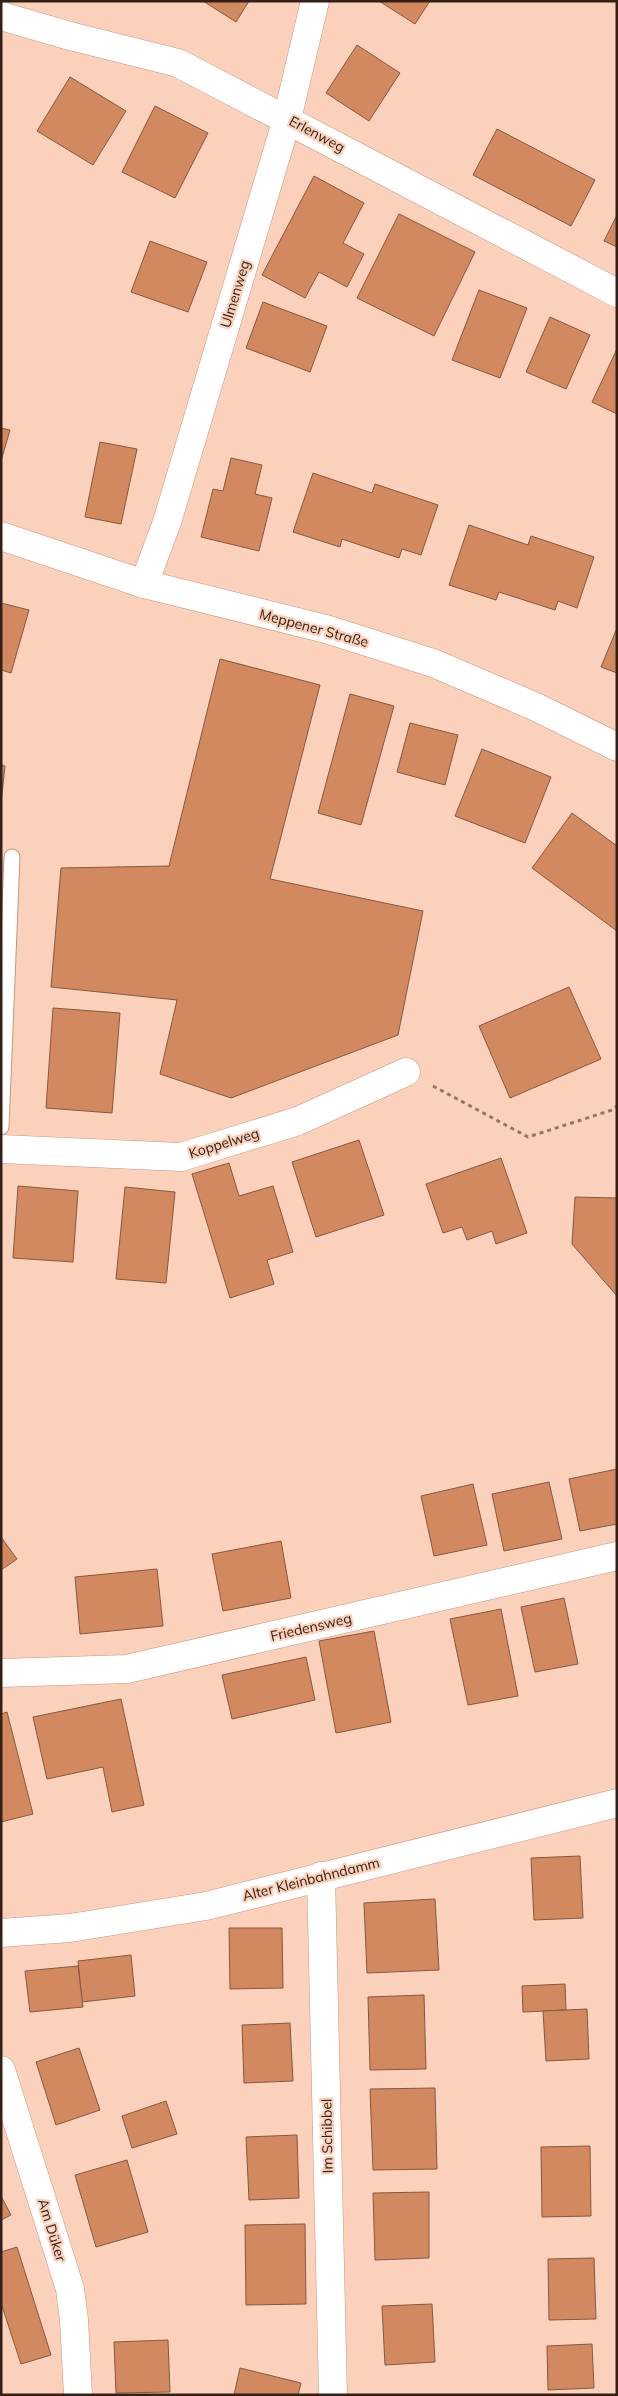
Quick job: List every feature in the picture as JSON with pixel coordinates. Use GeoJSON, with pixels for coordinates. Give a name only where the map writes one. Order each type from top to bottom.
{"type":"FeatureCollection","features":[{"type":"Feature","properties":{"kind":"street","name":"Ulmenweg"},"geometry":{"type":"LineString","coordinates":[[144,584],[167,522],[287,118],[315,1]]}},
{"type":"Feature","properties":{"kind":"street","name":"Erlenweg"},"geometry":{"type":"LineString","coordinates":[[1,16],[70,36],[178,63],[287,118],[617,293]]}},
{"type":"Feature","properties":{"kind":"street","name":"Meppener Straße"},"geometry":{"type":"LineString","coordinates":[[1,536],[144,584],[326,629],[433,663],[536,707],[617,747]]}},
{"type":"Feature","properties":{"kind":"street","name":"Koppelweg"},"geometry":{"type":"LineString","coordinates":[[1,1149],[181,1157],[298,1121],[406,1072]]}},
{"type":"Feature","properties":{"kind":"street","name":"Friedensweg"},"geometry":{"type":"LineString","coordinates":[[1,1673],[127,1669],[617,1556]]}},
{"type":"Feature","properties":{"kind":"street","name":"Alter Kleinbahndamm"},"geometry":{"type":"LineString","coordinates":[[1,1933],[70,1928],[206,1906],[617,1802]]}},
{"type":"Feature","properties":{"kind":"street","name":"Im Schibbel"},"geometry":{"type":"LineString","coordinates":[[321,1876],[333,2395]]}},
{"type":"Feature","properties":{"kind":"street","name":"Am Düker"},"geometry":{"type":"LineString","coordinates":[[1,2070],[70,2289],[74,2320],[78,2395]]}},
{"type":"Feature","properties":{"kind":"lane"},"geometry":{"type":"LineString","coordinates":[[1,1127],[12,857]]}},
{"type":"Feature","properties":{"kind":"path"},"geometry":{"type":"LineString","coordinates":[[406,1072],[528,1137],[612,1110],[617,1106]]}},
{"type":"Feature","properties":{"kind":"building"},"geometry":{"type":"Polygon","coordinates":[[[203,1],[249,1],[236,22],[203,1]]]}},
{"type":"Feature","properties":{"kind":"building"},"geometry":{"type":"Polygon","coordinates":[[[379,1],[430,1],[415,24],[379,1]]]}},
{"type":"Feature","properties":{"kind":"building"},"geometry":{"type":"Polygon","coordinates":[[[357,45],[400,73],[369,121],[326,93],[357,45]]]}},
{"type":"Feature","properties":{"kind":"building"},"geometry":{"type":"Polygon","coordinates":[[[70,77],[126,111],[93,165],[37,131],[70,77]]]}},
{"type":"Feature","properties":{"kind":"building"},"geometry":{"type":"Polygon","coordinates":[[[155,106],[208,133],[175,198],[122,172],[155,106]]]}},
{"type":"Feature","properties":{"kind":"building"},"geometry":{"type":"Polygon","coordinates":[[[497,129],[595,180],[571,226],[473,175],[497,129]]]}},
{"type":"Feature","properties":{"kind":"building"},"geometry":{"type":"Polygon","coordinates":[[[314,176],[364,203],[343,243],[364,254],[347,287],[319,272],[305,298],[262,275],[314,176]]]}},
{"type":"Feature","properties":{"kind":"building"},"geometry":{"type":"Polygon","coordinates":[[[399,214],[475,252],[434,336],[357,298],[399,214]]]}},
{"type":"Feature","properties":{"kind":"building"},"geometry":{"type":"Polygon","coordinates":[[[617,215],[617,247],[604,241],[617,215]]]}},
{"type":"Feature","properties":{"kind":"building"},"geometry":{"type":"Polygon","coordinates":[[[150,241],[207,262],[188,312],[131,292],[150,241]]]}},
{"type":"Feature","properties":{"kind":"building"},"geometry":{"type":"Polygon","coordinates":[[[479,290],[527,308],[500,378],[452,360],[479,290]]]}},
{"type":"Feature","properties":{"kind":"building"},"geometry":{"type":"Polygon","coordinates":[[[263,302],[327,326],[310,372],[246,348],[263,302]]]}},
{"type":"Feature","properties":{"kind":"building"},"geometry":{"type":"Polygon","coordinates":[[[550,317],[590,335],[566,389],[526,372],[550,317]]]}},
{"type":"Feature","properties":{"kind":"building"},"geometry":{"type":"Polygon","coordinates":[[[617,349],[617,414],[592,402],[617,349]]]}},
{"type":"Feature","properties":{"kind":"building"},"geometry":{"type":"Polygon","coordinates":[[[1,428],[10,430],[1,461],[1,428]]]}},
{"type":"Feature","properties":{"kind":"building"},"geometry":{"type":"Polygon","coordinates":[[[100,442],[137,449],[121,524],[85,517],[100,442]]]}},
{"type":"Feature","properties":{"kind":"building"},"geometry":{"type":"Polygon","coordinates":[[[231,458],[262,465],[255,494],[272,498],[259,551],[201,537],[213,489],[223,491],[231,458]]]}},
{"type":"Feature","properties":{"kind":"building"},"geometry":{"type":"Polygon","coordinates":[[[313,473],[372,493],[375,484],[438,505],[421,555],[402,549],[399,558],[342,539],[340,547],[293,532],[313,473]]]}},
{"type":"Feature","properties":{"kind":"building"},"geometry":{"type":"Polygon","coordinates":[[[469,525],[528,545],[531,536],[594,557],[577,608],[558,601],[555,610],[499,592],[496,600],[449,585],[469,525]]]}},
{"type":"Feature","properties":{"kind":"building"},"geometry":{"type":"Polygon","coordinates":[[[1,603],[29,610],[11,673],[1,670],[1,603]]]}},
{"type":"Feature","properties":{"kind":"building"},"geometry":{"type":"Polygon","coordinates":[[[617,628],[617,673],[601,667],[617,628]]]}},
{"type":"Feature","properties":{"kind":"building"},"geometry":{"type":"Polygon","coordinates":[[[220,659],[320,685],[270,879],[423,911],[398,1035],[231,1098],[160,1074],[177,1000],[51,987],[61,868],[169,866],[220,659]]]}},
{"type":"Feature","properties":{"kind":"building"},"geometry":{"type":"Polygon","coordinates":[[[350,694],[394,706],[361,825],[318,813],[350,694]]]}},
{"type":"Feature","properties":{"kind":"building"},"geometry":{"type":"Polygon","coordinates":[[[410,723],[458,735],[445,785],[397,772],[410,723]]]}},
{"type":"Feature","properties":{"kind":"building"},"geometry":{"type":"Polygon","coordinates":[[[482,749],[551,777],[525,843],[455,816],[482,749]]]}},
{"type":"Feature","properties":{"kind":"building"},"geometry":{"type":"Polygon","coordinates":[[[1,765],[5,766],[1,804],[1,765]]]}},
{"type":"Feature","properties":{"kind":"building"},"geometry":{"type":"Polygon","coordinates":[[[572,813],[617,846],[617,931],[532,868],[572,813]]]}},
{"type":"Feature","properties":{"kind":"building"},"geometry":{"type":"Polygon","coordinates":[[[569,987],[601,1059],[510,1098],[479,1026],[569,987]]]}},
{"type":"Feature","properties":{"kind":"building"},"geometry":{"type":"Polygon","coordinates":[[[53,1008],[120,1013],[112,1113],[46,1108],[53,1008]]]}},
{"type":"Feature","properties":{"kind":"building"},"geometry":{"type":"Polygon","coordinates":[[[359,1140],[384,1215],[316,1237],[292,1162],[359,1140]]]}},
{"type":"Feature","properties":{"kind":"building"},"geometry":{"type":"Polygon","coordinates":[[[501,1158],[527,1233],[496,1244],[492,1231],[467,1240],[462,1227],[443,1233],[426,1184],[501,1158]]]}},
{"type":"Feature","properties":{"kind":"building"},"geometry":{"type":"Polygon","coordinates":[[[229,1163],[239,1196],[273,1186],[293,1252],[267,1260],[274,1284],[230,1298],[192,1174],[229,1163]]]}},
{"type":"Feature","properties":{"kind":"building"},"geometry":{"type":"Polygon","coordinates":[[[18,1186],[78,1191],[73,1262],[13,1258],[18,1186]]]}},
{"type":"Feature","properties":{"kind":"building"},"geometry":{"type":"Polygon","coordinates":[[[125,1187],[175,1192],[166,1283],[116,1279],[125,1187]]]}},
{"type":"Feature","properties":{"kind":"building"},"geometry":{"type":"Polygon","coordinates":[[[575,1197],[617,1198],[617,1296],[572,1244],[575,1197]]]}},
{"type":"Feature","properties":{"kind":"building"},"geometry":{"type":"Polygon","coordinates":[[[617,1469],[617,1524],[580,1531],[569,1479],[617,1469]]]}},
{"type":"Feature","properties":{"kind":"building"},"geometry":{"type":"Polygon","coordinates":[[[549,1482],[562,1539],[504,1551],[492,1494],[549,1482]]]}},
{"type":"Feature","properties":{"kind":"building"},"geometry":{"type":"Polygon","coordinates":[[[473,1484],[487,1545],[434,1556],[421,1496],[473,1484]]]}},
{"type":"Feature","properties":{"kind":"building"},"geometry":{"type":"Polygon","coordinates":[[[1,1537],[17,1559],[1,1570],[1,1537]]]}},
{"type":"Feature","properties":{"kind":"building"},"geometry":{"type":"Polygon","coordinates":[[[281,1541],[291,1598],[223,1611],[212,1554],[281,1541]]]}},
{"type":"Feature","properties":{"kind":"building"},"geometry":{"type":"Polygon","coordinates":[[[157,1569],[163,1626],[80,1634],[75,1577],[157,1569]]]}},
{"type":"Feature","properties":{"kind":"building"},"geometry":{"type":"Polygon","coordinates":[[[564,1598],[578,1664],[535,1672],[521,1607],[564,1598]]]}},
{"type":"Feature","properties":{"kind":"building"},"geometry":{"type":"Polygon","coordinates":[[[501,1609],[518,1696],[468,1705],[450,1619],[501,1609]]]}},
{"type":"Feature","properties":{"kind":"building"},"geometry":{"type":"Polygon","coordinates":[[[374,1631],[391,1722],[336,1733],[319,1641],[374,1631]]]}},
{"type":"Feature","properties":{"kind":"building"},"geometry":{"type":"Polygon","coordinates":[[[306,1657],[315,1700],[232,1719],[222,1675],[306,1657]]]}},
{"type":"Feature","properties":{"kind":"building"},"geometry":{"type":"Polygon","coordinates":[[[121,1699],[144,1805],[112,1812],[103,1767],[47,1779],[33,1717],[121,1699]]]}},
{"type":"Feature","properties":{"kind":"building"},"geometry":{"type":"Polygon","coordinates":[[[7,1712],[33,1814],[1,1822],[1,1714],[7,1712]]]}},
{"type":"Feature","properties":{"kind":"building"},"geometry":{"type":"Polygon","coordinates":[[[580,1856],[583,1918],[534,1920],[531,1858],[580,1856]]]}},
{"type":"Feature","properties":{"kind":"building"},"geometry":{"type":"Polygon","coordinates":[[[435,1899],[439,1970],[367,1973],[364,1903],[435,1899]]]}},
{"type":"Feature","properties":{"kind":"building"},"geometry":{"type":"Polygon","coordinates":[[[229,1928],[282,1928],[283,1988],[230,1989],[229,1928]]]}},
{"type":"Feature","properties":{"kind":"building"},"geometry":{"type":"Polygon","coordinates":[[[131,1955],[135,1996],[82,2002],[78,1961],[131,1955]]]}},
{"type":"Feature","properties":{"kind":"building"},"geometry":{"type":"Polygon","coordinates":[[[78,1966],[83,2007],[30,2012],[25,1971],[78,1966]]]}},
{"type":"Feature","properties":{"kind":"building"},"geometry":{"type":"Polygon","coordinates":[[[565,1984],[566,2010],[523,2012],[522,1986],[565,1984]]]}},
{"type":"Feature","properties":{"kind":"building"},"geometry":{"type":"Polygon","coordinates":[[[424,1995],[426,2069],[370,2070],[368,1997],[424,1995]]]}},
{"type":"Feature","properties":{"kind":"building"},"geometry":{"type":"Polygon","coordinates":[[[587,2009],[589,2059],[546,2061],[543,2011],[587,2009]]]}},
{"type":"Feature","properties":{"kind":"building"},"geometry":{"type":"Polygon","coordinates":[[[290,2023],[293,2081],[244,2083],[242,2025],[290,2023]]]}},
{"type":"Feature","properties":{"kind":"building"},"geometry":{"type":"Polygon","coordinates":[[[79,2048],[100,2110],[56,2125],[36,2062],[79,2048]]]}},
{"type":"Feature","properties":{"kind":"building"},"geometry":{"type":"Polygon","coordinates":[[[435,2088],[437,2169],[373,2170],[370,2089],[435,2088]]]}},
{"type":"Feature","properties":{"kind":"building"},"geometry":{"type":"Polygon","coordinates":[[[166,2101],[177,2134],[132,2148],[122,2116],[166,2101]]]}},
{"type":"Feature","properties":{"kind":"building"},"geometry":{"type":"Polygon","coordinates":[[[297,2135],[299,2198],[249,2200],[246,2137],[297,2135]]]}},
{"type":"Feature","properties":{"kind":"building"},"geometry":{"type":"Polygon","coordinates":[[[590,2146],[591,2216],[542,2217],[541,2147],[590,2146]]]}},
{"type":"Feature","properties":{"kind":"building"},"geometry":{"type":"Polygon","coordinates":[[[127,2160],[148,2232],[96,2247],[75,2175],[127,2160]]]}},
{"type":"Feature","properties":{"kind":"building"},"geometry":{"type":"Polygon","coordinates":[[[429,2192],[429,2258],[375,2260],[373,2193],[429,2192]]]}},
{"type":"Feature","properties":{"kind":"building"},"geometry":{"type":"Polygon","coordinates":[[[1,2196],[11,2215],[1,2220],[1,2196]]]}},
{"type":"Feature","properties":{"kind":"building"},"geometry":{"type":"Polygon","coordinates":[[[305,2224],[306,2304],[246,2305],[245,2225],[305,2224]]]}},
{"type":"Feature","properties":{"kind":"building"},"geometry":{"type":"Polygon","coordinates":[[[17,2247],[51,2355],[21,2364],[1,2303],[1,2252],[17,2247]]]}},
{"type":"Feature","properties":{"kind":"building"},"geometry":{"type":"Polygon","coordinates":[[[594,2258],[596,2319],[549,2320],[548,2259],[594,2258]]]}},
{"type":"Feature","properties":{"kind":"building"},"geometry":{"type":"Polygon","coordinates":[[[432,2304],[435,2362],[385,2365],[382,2306],[432,2304]]]}},
{"type":"Feature","properties":{"kind":"building"},"geometry":{"type":"Polygon","coordinates":[[[168,2340],[170,2392],[116,2393],[114,2342],[168,2340]]]}},
{"type":"Feature","properties":{"kind":"building"},"geometry":{"type":"Polygon","coordinates":[[[592,2344],[594,2388],[548,2390],[547,2346],[592,2344]]]}},
{"type":"Feature","properties":{"kind":"building"},"geometry":{"type":"Polygon","coordinates":[[[240,2368],[301,2383],[298,2395],[234,2395],[240,2368]]]}}]}
